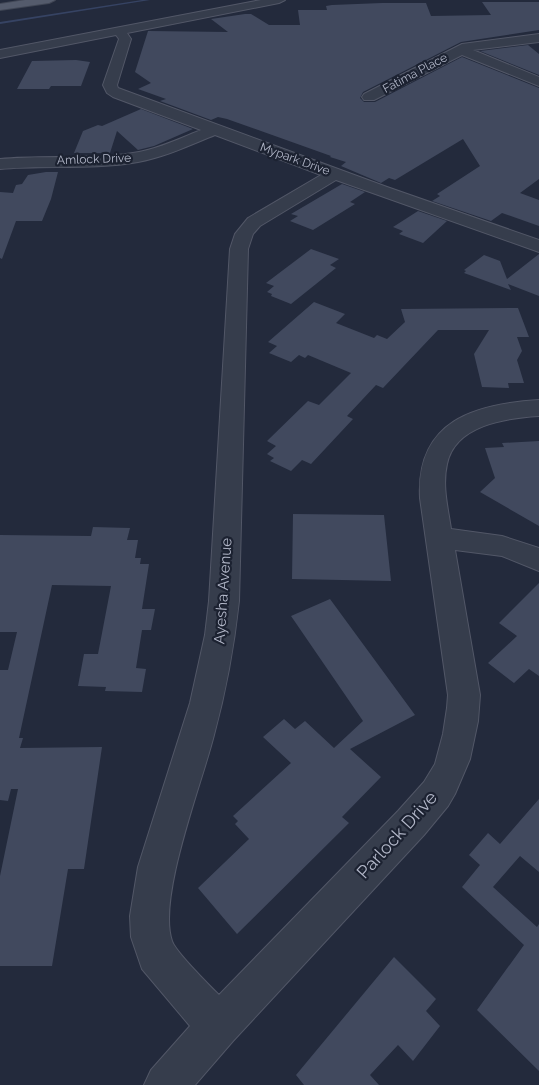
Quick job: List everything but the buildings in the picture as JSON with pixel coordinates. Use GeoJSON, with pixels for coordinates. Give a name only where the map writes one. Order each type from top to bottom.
{"type":"FeatureCollection","features":[{"type":"Feature","properties":{"kind":"main road"},"geometry":{"type":"LineString","coordinates":[[0,7],[49,0]]}},
{"type":"Feature","properties":{"kind":"street"},"geometry":{"type":"LineString","coordinates":[[0,54],[279,0]]}},
{"type":"Feature","properties":{"kind":"street","name":"Mypark Drive"},"geometry":{"type":"LineString","coordinates":[[120,31],[125,39],[110,85],[112,90],[126,98],[539,246]]}},
{"type":"Feature","properties":{"kind":"street","name":"Fatima Place"},"geometry":{"type":"LineString","coordinates":[[369,97],[461,50],[478,44],[539,38]]}},
{"type":"Feature","properties":{"kind":"street"},"geometry":{"type":"LineString","coordinates":[[461,50],[539,82]]}},
{"type":"Feature","properties":{"kind":"street","name":"Amlock Drive"},"geometry":{"type":"LineString","coordinates":[[0,164],[42,160],[105,160],[138,156],[180,144],[213,130]]}},
{"type":"Feature","properties":{"kind":"street","name":"Ayesha Avenue"},"geometry":{"type":"LineString","coordinates":[[218,1026],[156,955],[151,937],[149,916],[151,897],[157,867],[211,690],[221,638],[241,238],[245,230],[259,219],[334,174]]}},
{"type":"Feature","properties":{"kind":"street","name":"Parlock Drive"},"geometry":{"type":"LineString","coordinates":[[166,1085],[218,1026],[411,823],[437,792],[454,759],[463,725],[464,695],[438,539],[432,481],[434,466],[439,452],[447,441],[471,423],[486,416],[505,411],[539,408]]}},
{"type":"Feature","properties":{"kind":"street"},"geometry":{"type":"LineString","coordinates":[[438,539],[486,542],[506,546],[539,560]]}},
{"type":"Feature","properties":{"kind":"waterway"},"geometry":{"type":"LineString","coordinates":[[0,23],[148,0]]}}]}
